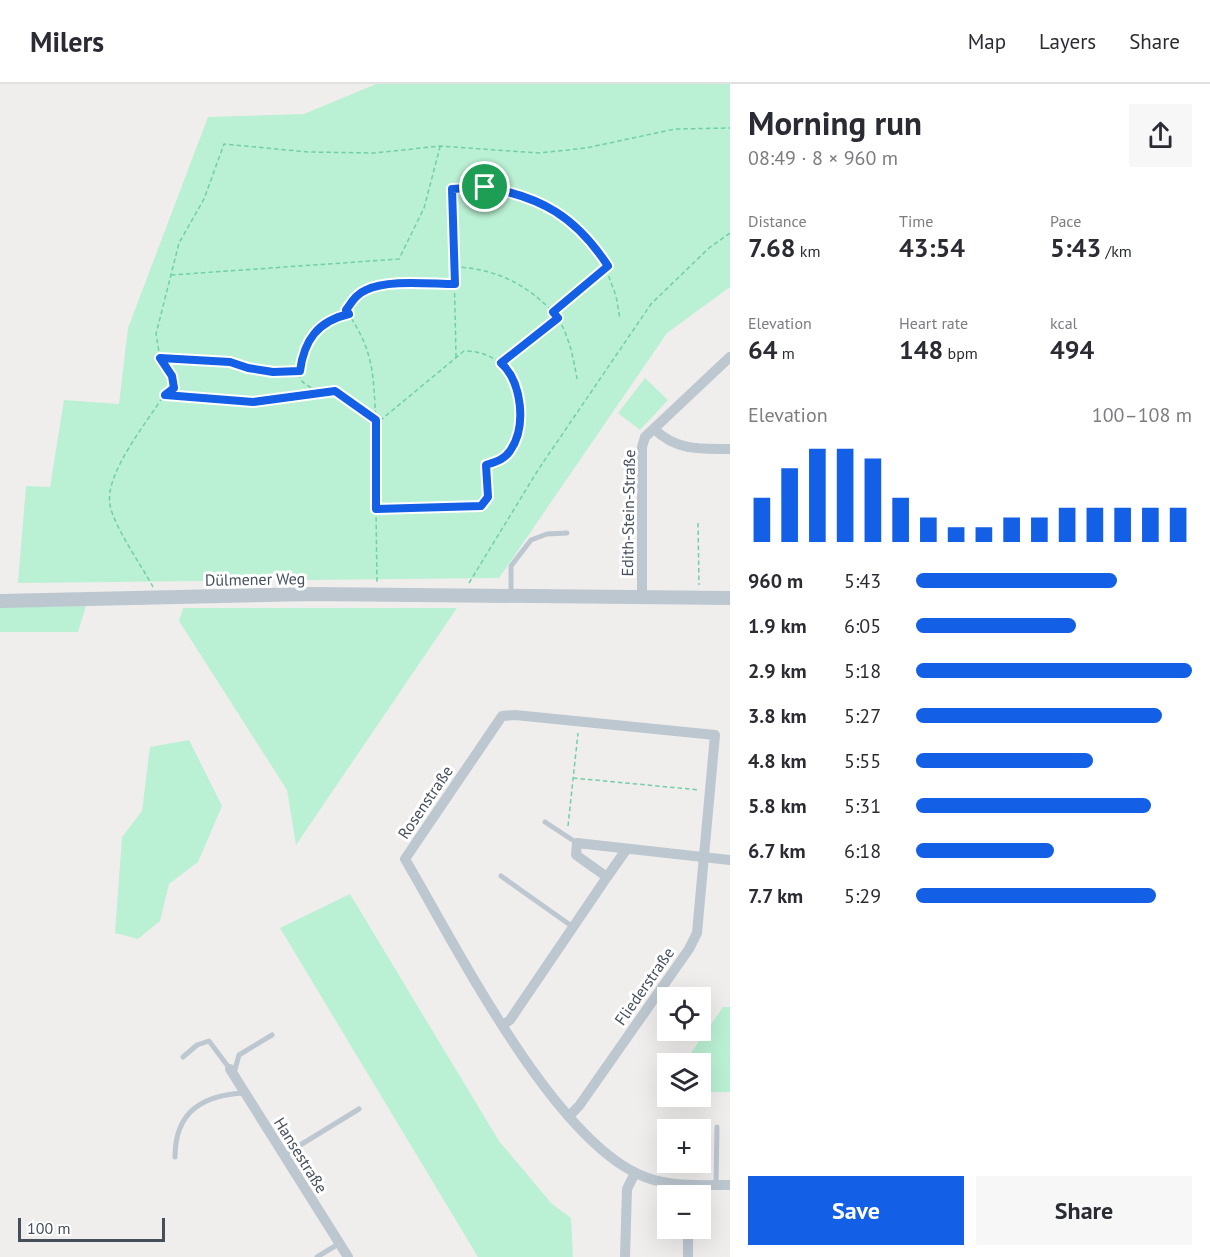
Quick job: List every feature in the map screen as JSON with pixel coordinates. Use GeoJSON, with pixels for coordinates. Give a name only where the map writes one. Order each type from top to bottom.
{"type":"FeatureCollection","features":[{"type":"Feature","properties":{"kind":"street","name":"Edith-Stein-Straße"},"geometry":{"type":"LineString","coordinates":[[642,598],[642,447],[645,437],[730,357]]}},
{"type":"Feature","properties":{"kind":"street"},"geometry":{"type":"LineString","coordinates":[[654,429],[664,439],[683,447],[730,449]]}},
{"type":"Feature","properties":{"kind":"street","name":"Dülmener Weg"},"geometry":{"type":"LineString","coordinates":[[0,601],[165,596],[378,595],[730,598]]}},
{"type":"Feature","properties":{"kind":"street","name":"Rosenstraße"},"geometry":{"type":"LineString","coordinates":[[669,1185],[635,1173],[611,1158],[569,1116],[502,1025],[405,859],[502,716],[580,721],[715,735],[704,858]]}},
{"type":"Feature","properties":{"kind":"street"},"geometry":{"type":"LineString","coordinates":[[607,877],[576,855],[577,843],[730,860]]}},
{"type":"Feature","properties":{"kind":"street"},"geometry":{"type":"LineString","coordinates":[[502,1025],[510,1020],[626,850]]}},
{"type":"Feature","properties":{"kind":"street","name":"Fliederstraße"},"geometry":{"type":"LineString","coordinates":[[569,1116],[579,1106],[689,949],[697,933],[704,858]]}},
{"type":"Feature","properties":{"kind":"street","name":"Hansestraße"},"geometry":{"type":"LineString","coordinates":[[232,1072],[348,1257]]}},
{"type":"Feature","properties":{"kind":"street"},"geometry":{"type":"LineString","coordinates":[[625,1257],[627,1189],[635,1173]]}},
{"type":"Feature","properties":{"kind":"street","name":"Rosenstraße"},"geometry":{"type":"LineString","coordinates":[[711,1186],[730,1185]]}},
{"type":"Feature","properties":{"kind":"street"},"geometry":{"type":"LineString","coordinates":[[688,1239],[688,1257]]}},
{"type":"Feature","properties":{"kind":"lane"},"geometry":{"type":"LineString","coordinates":[[511,597],[511,566],[531,540],[547,534],[567,533]]}},
{"type":"Feature","properties":{"kind":"lane"},"geometry":{"type":"LineString","coordinates":[[544,822],[577,843]]}},
{"type":"Feature","properties":{"kind":"lane"},"geometry":{"type":"LineString","coordinates":[[501,876],[573,927]]}},
{"type":"Feature","properties":{"kind":"lane"},"geometry":{"type":"LineString","coordinates":[[232,1072],[239,1055],[272,1035]]}},
{"type":"Feature","properties":{"kind":"lane"},"geometry":{"type":"LineString","coordinates":[[183,1057],[196,1045],[209,1041],[232,1072]]}},
{"type":"Feature","properties":{"kind":"lane"},"geometry":{"type":"LineString","coordinates":[[175,1157],[175,1146],[189,1112],[200,1102],[223,1094],[244,1092]]}},
{"type":"Feature","properties":{"kind":"lane"},"geometry":{"type":"LineString","coordinates":[[284,1155],[359,1109]]}},
{"type":"Feature","properties":{"kind":"lane"},"geometry":{"type":"LineString","coordinates":[[716,1185],[717,1127]]}},
{"type":"Feature","properties":{"kind":"lane"},"geometry":{"type":"LineString","coordinates":[[317,1257],[340,1243]]}},
{"type":"Feature","properties":{"kind":"path"},"geometry":{"type":"LineString","coordinates":[[154,588],[109,504],[112,483],[127,452],[165,395],[174,388],[172,376],[160,358],[156,334],[179,243],[204,200],[224,144],[308,152],[375,153],[440,146],[538,153],[586,148],[675,129],[730,128]]}},
{"type":"Feature","properties":{"kind":"path"},"geometry":{"type":"LineString","coordinates":[[170,275],[399,259],[424,208],[440,146]]}},
{"type":"Feature","properties":{"kind":"path"},"geometry":{"type":"LineString","coordinates":[[456,358],[452,189],[485,187],[525,196],[543,202],[562,215],[596,247],[608,266],[606,269],[616,296],[620,319]]}},
{"type":"Feature","properties":{"kind":"path"},"geometry":{"type":"LineString","coordinates":[[468,585],[538,470],[651,304],[710,248],[730,233]]}},
{"type":"Feature","properties":{"kind":"path"},"geometry":{"type":"LineString","coordinates":[[454,267],[484,270],[504,276],[524,286],[553,312],[568,340],[577,379]]}},
{"type":"Feature","properties":{"kind":"path"},"geometry":{"type":"LineString","coordinates":[[553,312],[606,269]]}},
{"type":"Feature","properties":{"kind":"path"},"geometry":{"type":"LineString","coordinates":[[378,595],[376,420],[373,367],[369,349],[346,310],[366,289],[383,285],[455,284]]}},
{"type":"Feature","properties":{"kind":"path"},"geometry":{"type":"LineString","coordinates":[[321,391],[305,384],[300,379],[302,354],[312,334],[334,317],[349,314]]}},
{"type":"Feature","properties":{"kind":"path"},"geometry":{"type":"LineString","coordinates":[[501,363],[558,318]]}},
{"type":"Feature","properties":{"kind":"path"},"geometry":{"type":"LineString","coordinates":[[376,424],[464,351],[478,351],[494,357],[511,373],[518,391],[517,438],[510,452],[500,461],[486,465],[486,502],[481,506],[376,509]]}},
{"type":"Feature","properties":{"kind":"path"},"geometry":{"type":"LineString","coordinates":[[160,358],[230,362],[273,372],[300,371]]}},
{"type":"Feature","properties":{"kind":"path"},"geometry":{"type":"LineString","coordinates":[[165,395],[253,402],[285,400],[321,391],[335,391],[376,420]]}},
{"type":"Feature","properties":{"kind":"path"},"geometry":{"type":"LineString","coordinates":[[698,523],[699,598]]}},
{"type":"Feature","properties":{"kind":"path"},"geometry":{"type":"LineString","coordinates":[[567,836],[580,721]]}},
{"type":"Feature","properties":{"kind":"path"},"geometry":{"type":"LineString","coordinates":[[573,778],[710,791]]}},
{"type":"Feature","properties":{"kind":"green space"},"geometry":{"type":"Polygon","coordinates":[[[376,84],[730,84],[730,287],[667,333],[499,578],[18,583],[26,486],[50,487],[64,400],[119,404],[128,328],[208,117],[304,114],[376,84]]]}},
{"type":"Feature","properties":{"kind":"green space"},"geometry":{"type":"Polygon","coordinates":[[[645,378],[668,400],[640,430],[618,413],[645,378]]]}},
{"type":"Feature","properties":{"kind":"green space"},"geometry":{"type":"Polygon","coordinates":[[[86,606],[78,632],[0,632],[0,607],[86,606]]]}},
{"type":"Feature","properties":{"kind":"green space"},"geometry":{"type":"Polygon","coordinates":[[[183,608],[457,608],[296,845],[287,790],[179,621],[183,608]]]}},
{"type":"Feature","properties":{"kind":"green space"},"geometry":{"type":"Polygon","coordinates":[[[189,740],[222,806],[198,862],[169,884],[160,921],[138,939],[115,933],[122,837],[142,811],[150,747],[189,740]]]}},
{"type":"Feature","properties":{"kind":"green space"},"geometry":{"type":"Polygon","coordinates":[[[350,894],[499,1141],[552,1204],[571,1218],[573,1257],[478,1257],[280,928],[350,894]]]}},
{"type":"Feature","properties":{"kind":"green space"},"geometry":{"type":"Polygon","coordinates":[[[723,1007],[730,1007],[730,1092],[711,1092],[711,1053],[691,1053],[699,1041],[711,1041],[711,1024],[723,1007]]]}},
{"type":"Feature","properties":{"kind":"route"},"geometry":{"type":"LineString","coordinates":[[485,187],[543,202],[580,230],[596,247],[608,266],[553,312],[558,318],[501,363],[511,373],[518,391],[517,438],[510,452],[500,461],[486,465],[488,497],[481,506],[376,509],[376,420],[370,418],[335,391],[321,391],[285,400],[253,402],[221,402],[165,395],[174,388],[172,376],[160,358],[230,362],[273,372],[300,371],[302,354],[312,334],[334,317],[349,314],[346,310],[356,296],[366,289],[383,285],[455,284],[452,189],[485,187]]}}]}
